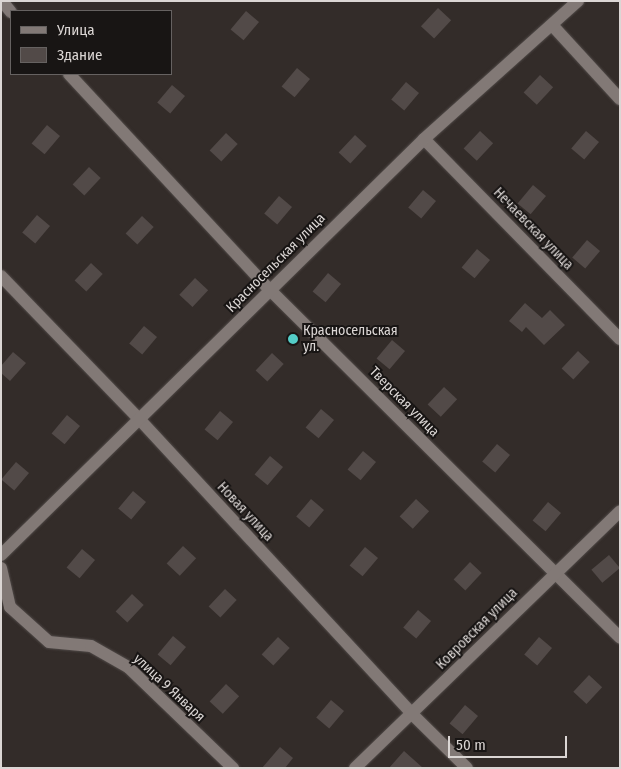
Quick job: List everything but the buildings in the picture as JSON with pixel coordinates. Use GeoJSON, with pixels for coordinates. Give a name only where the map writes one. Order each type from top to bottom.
{"type":"FeatureCollection","features":[{"type":"Feature","properties":{"kind":"street"},"geometry":{"type":"LineString","coordinates":[[2,1],[10,11]]}},
{"type":"Feature","properties":{"kind":"street","name":"Красносельская улица"},"geometry":{"type":"LineString","coordinates":[[1,554],[141,421],[270,289],[424,139],[553,26],[578,1]]}},
{"type":"Feature","properties":{"kind":"street"},"geometry":{"type":"LineString","coordinates":[[553,26],[620,99]]}},
{"type":"Feature","properties":{"kind":"street","name":"Тверская улица"},"geometry":{"type":"LineString","coordinates":[[70,75],[270,289],[620,638]]}},
{"type":"Feature","properties":{"kind":"street","name":"Нечаевская улица"},"geometry":{"type":"LineString","coordinates":[[424,139],[620,339]]}},
{"type":"Feature","properties":{"kind":"street","name":"Новая улица"},"geometry":{"type":"LineString","coordinates":[[1,276],[141,421],[412,714],[466,768]]}},
{"type":"Feature","properties":{"kind":"street","name":"Ковровская улица"},"geometry":{"type":"LineString","coordinates":[[355,768],[620,511]]}},
{"type":"Feature","properties":{"kind":"street","name":"улица 9 Января"},"geometry":{"type":"LineString","coordinates":[[1,568],[10,606],[49,642],[91,646],[128,668],[233,768]]}},
{"type":"Feature","properties":{"kind":"place","name":"Красносельская ул."},"geometry":{"type":"Point","coordinates":[293,339]}}]}
